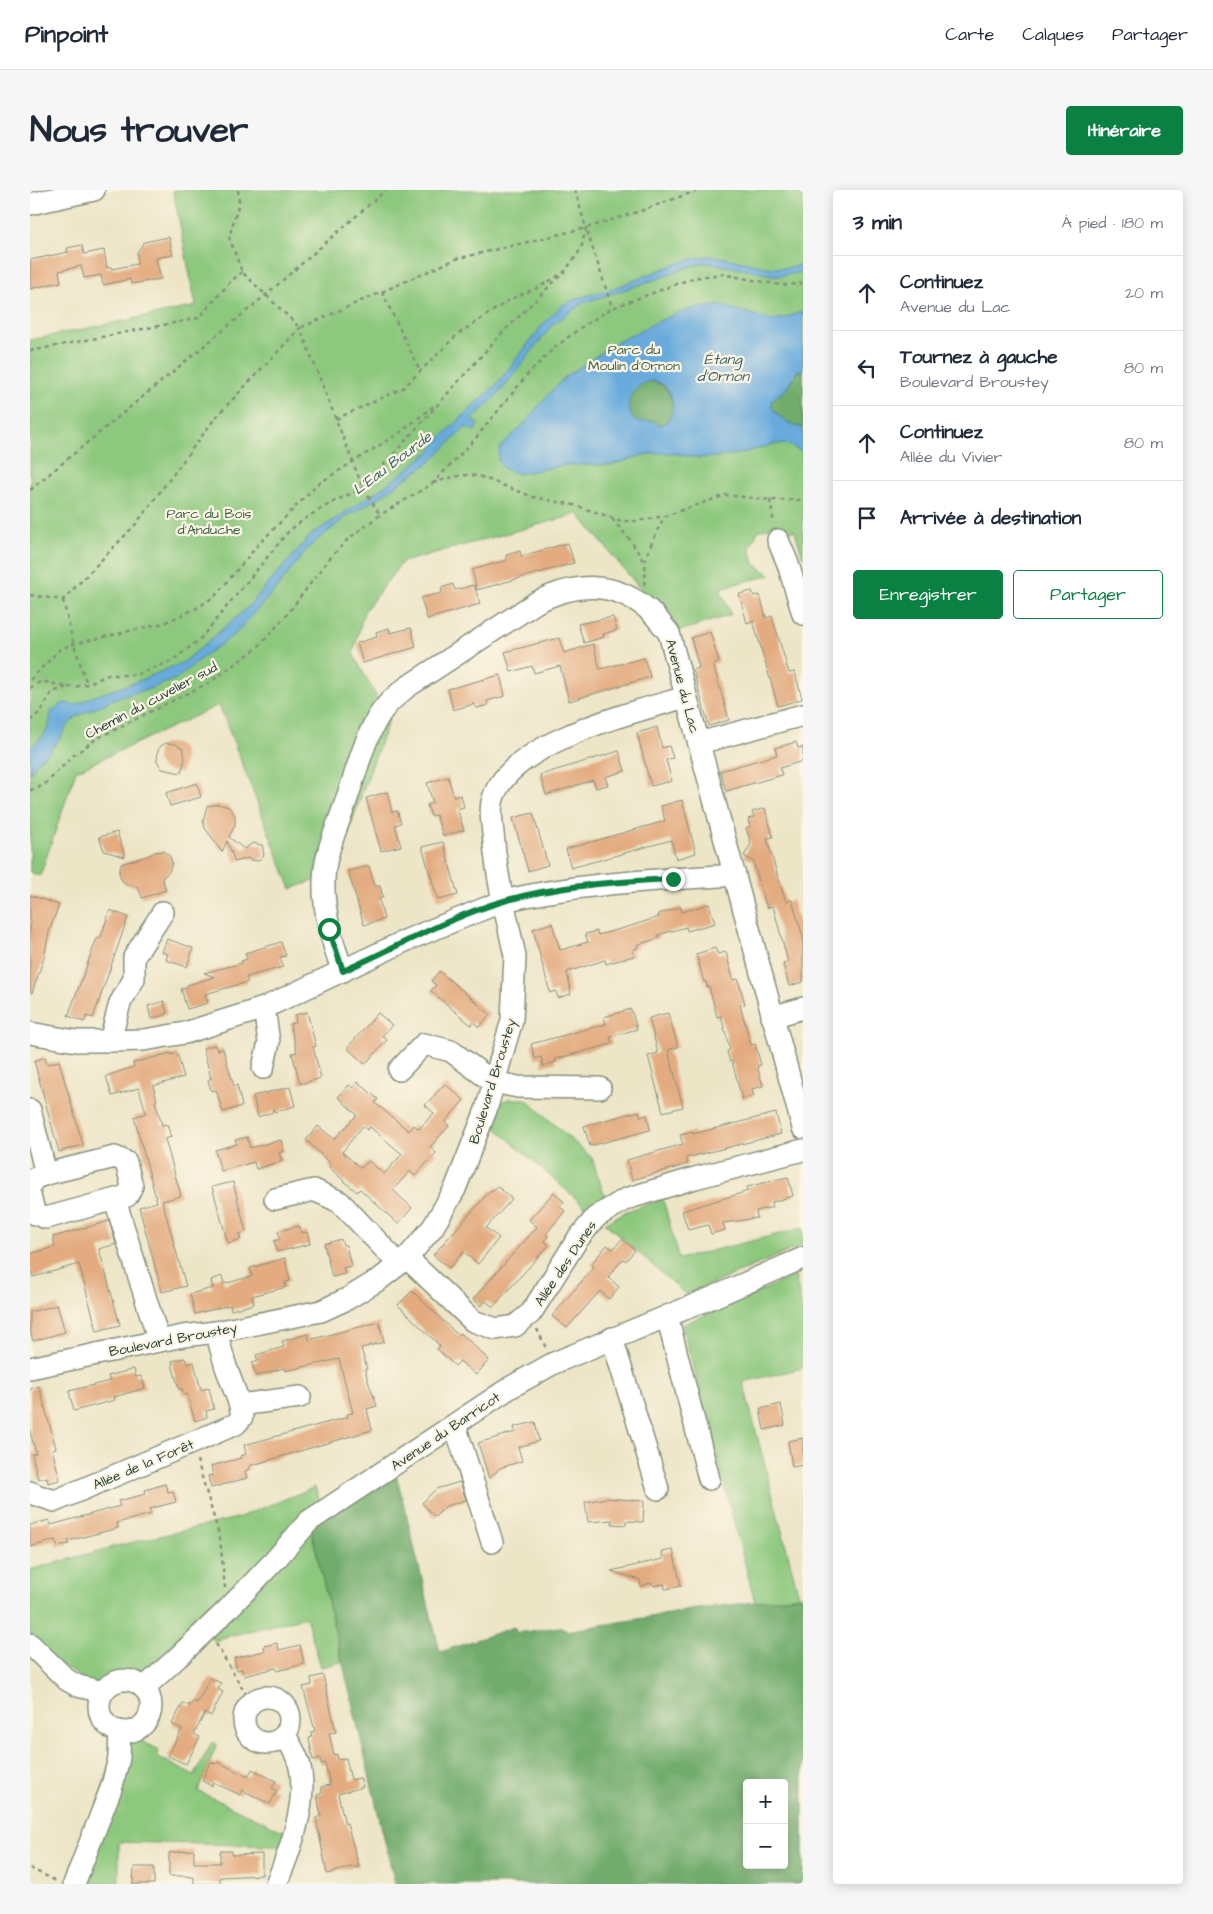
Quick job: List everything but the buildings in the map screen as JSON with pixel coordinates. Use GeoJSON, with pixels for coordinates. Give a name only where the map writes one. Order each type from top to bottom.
{"type":"FeatureCollection","features":[{"type":"Feature","properties":{"kind":"street"},"geometry":{"type":"LineString","coordinates":[[30,204],[94,190]]}},
{"type":"Feature","properties":{"kind":"street"},"geometry":{"type":"LineString","coordinates":[[778,540],[788,564],[803,614]]}},
{"type":"Feature","properties":{"kind":"street","name":"Avenue du Lac"},"geometry":{"type":"LineString","coordinates":[[343,971],[329,929],[324,902],[325,868],[329,848],[371,732],[381,713],[391,700],[407,687],[537,602],[554,594],[579,587],[594,587],[614,591],[631,598],[649,610],[669,633],[803,1128]]}},
{"type":"Feature","properties":{"kind":"street","name":"Boulevard Broustey"},"geometry":{"type":"LineString","coordinates":[[30,1368],[321,1310],[347,1299],[403,1261],[433,1227],[455,1189],[486,1110],[512,1020],[515,956],[498,878],[492,803],[499,786],[510,772],[532,756],[560,740],[593,725],[686,698]]}},
{"type":"Feature","properties":{"kind":"street"},"geometry":{"type":"LineString","coordinates":[[699,743],[803,716]]}},
{"type":"Feature","properties":{"kind":"street"},"geometry":{"type":"LineString","coordinates":[[30,1033],[76,1041],[110,1041],[144,1040],[185,1033],[264,1008],[407,940],[503,901],[546,891],[620,883],[735,875]]}},
{"type":"Feature","properties":{"kind":"street"},"geometry":{"type":"LineString","coordinates":[[110,1041],[120,1003],[134,979],[134,957],[163,912]]}},
{"type":"Feature","properties":{"kind":"street"},"geometry":{"type":"LineString","coordinates":[[264,1008],[269,1042],[264,1068]]}},
{"type":"Feature","properties":{"kind":"street"},"geometry":{"type":"LineString","coordinates":[[772,1017],[803,1008]]}},
{"type":"Feature","properties":{"kind":"street"},"geometry":{"type":"LineString","coordinates":[[399,1070],[424,1044],[451,1050],[493,1082],[518,1087],[600,1088]]}},
{"type":"Feature","properties":{"kind":"street"},"geometry":{"type":"LineString","coordinates":[[30,1110],[38,1180],[115,1157],[126,1162],[132,1186],[127,1196],[46,1218],[35,1214],[30,1196]]}},
{"type":"Feature","properties":{"kind":"street","name":"Allée des Dunes"},"geometry":{"type":"LineString","coordinates":[[275,1199],[314,1190],[340,1202],[403,1261],[473,1320],[496,1329],[515,1326],[531,1313],[577,1240],[596,1216],[626,1199],[695,1178],[803,1150]]}},
{"type":"Feature","properties":{"kind":"street"},"geometry":{"type":"LineString","coordinates":[[115,1200],[159,1341]]}},
{"type":"Feature","properties":{"kind":"street","name":"Avenue du Barricot"},"geometry":{"type":"LineString","coordinates":[[144,1688],[226,1610],[276,1559],[309,1521],[510,1387],[554,1363],[803,1258]]}},
{"type":"Feature","properties":{"kind":"street"},"geometry":{"type":"LineString","coordinates":[[667,1316],[709,1479]]}},
{"type":"Feature","properties":{"kind":"street"},"geometry":{"type":"LineString","coordinates":[[216,1332],[240,1405],[300,1397]]}},
{"type":"Feature","properties":{"kind":"street"},"geometry":{"type":"LineString","coordinates":[[612,1338],[658,1489]]}},
{"type":"Feature","properties":{"kind":"street","name":"Allée de la Forêt"},"geometry":{"type":"LineString","coordinates":[[30,1492],[55,1501],[236,1424],[242,1417],[240,1405]]}},
{"type":"Feature","properties":{"kind":"street"},"geometry":{"type":"LineString","coordinates":[[455,1425],[492,1542]]}},
{"type":"Feature","properties":{"kind":"street"},"geometry":{"type":"LineString","coordinates":[[30,1644],[67,1680],[78,1686],[103,1692]]}},
{"type":"Feature","properties":{"kind":"street"},"geometry":{"type":"LineString","coordinates":[[122,1680],[137,1683],[144,1688],[151,1702],[148,1718],[143,1725],[136,1729],[120,1731],[112,1728],[101,1716],[99,1708],[103,1692],[109,1686],[122,1680]]}},
{"type":"Feature","properties":{"kind":"street"},"geometry":{"type":"LineString","coordinates":[[273,1697],[280,1700],[286,1706],[291,1720],[285,1735],[272,1743],[257,1741],[251,1737],[244,1723],[244,1716],[251,1703],[258,1698],[273,1697]]}},
{"type":"Feature","properties":{"kind":"street"},"geometry":{"type":"LineString","coordinates":[[74,1884],[112,1786],[119,1758],[120,1731]]}},
{"type":"Feature","properties":{"kind":"street"},"geometry":{"type":"LineString","coordinates":[[276,1884],[292,1844],[299,1810],[299,1764],[285,1735]]}},
{"type":"Feature","properties":{"kind":"path"},"geometry":{"type":"LineString","coordinates":[[238,190],[239,204],[229,237],[242,272],[267,294],[300,328],[362,488],[380,516]]}},
{"type":"Feature","properties":{"kind":"path"},"geometry":{"type":"LineString","coordinates":[[30,490],[267,294],[386,190]]}},
{"type":"Feature","properties":{"kind":"path"},"geometry":{"type":"LineString","coordinates":[[575,190],[612,308]]}},
{"type":"Feature","properties":{"kind":"path"},"geometry":{"type":"LineString","coordinates":[[63,600],[136,524],[216,417],[300,328],[456,259],[586,228],[699,190]]}},
{"type":"Feature","properties":{"kind":"path"},"geometry":{"type":"LineString","coordinates":[[30,722],[42,710],[52,692],[87,684],[108,675],[136,675],[172,661],[200,638],[288,532],[302,520],[331,502],[362,488],[501,334],[565,271],[581,249],[586,228]]}},
{"type":"Feature","properties":{"kind":"path"},"geometry":{"type":"LineString","coordinates":[[336,419],[403,388],[458,334],[511,299],[539,288],[565,271]]}},
{"type":"Feature","properties":{"kind":"path"},"geometry":{"type":"LineString","coordinates":[[30,351],[199,318],[230,282],[242,272]]}},
{"type":"Feature","properties":{"kind":"path"},"geometry":{"type":"LineString","coordinates":[[432,484],[475,439],[528,374],[552,350],[580,328],[612,308],[675,283],[706,275],[734,275],[786,285],[803,283]]}},
{"type":"Feature","properties":{"kind":"path"},"geometry":{"type":"LineString","coordinates":[[382,292],[420,371]]}},
{"type":"Feature","properties":{"kind":"path"},"geometry":{"type":"LineString","coordinates":[[30,680],[60,649],[164,623],[197,608],[215,596],[258,545],[318,484],[402,431],[442,400]]}},
{"type":"Feature","properties":{"kind":"path"},"geometry":{"type":"LineString","coordinates":[[432,484],[457,476],[480,476],[533,497],[600,513],[612,519],[622,521],[637,521],[665,516],[726,495],[770,500],[803,500]]}},
{"type":"Feature","properties":{"kind":"path","name":"Chemin du cuvelier sud"},"geometry":{"type":"LineString","coordinates":[[30,790],[46,783],[74,756],[96,739],[210,682],[243,660],[256,649],[285,617],[330,558],[348,539],[380,516],[432,484]]}},
{"type":"Feature","properties":{"kind":"path"},"geometry":{"type":"LineString","coordinates":[[770,500],[778,540]]}},
{"type":"Feature","properties":{"kind":"path"},"geometry":{"type":"LineString","coordinates":[[645,564],[658,528],[665,516]]}},
{"type":"Feature","properties":{"kind":"path"},"geometry":{"type":"LineString","coordinates":[[612,519],[632,542],[645,564],[647,575],[644,587]]}},
{"type":"Feature","properties":{"kind":"path"},"geometry":{"type":"LineString","coordinates":[[30,595],[63,600]]}},
{"type":"Feature","properties":{"kind":"path"},"geometry":{"type":"LineString","coordinates":[[63,600],[74,644],[87,684]]}},
{"type":"Feature","properties":{"kind":"path"},"geometry":{"type":"LineString","coordinates":[[30,688],[38,683],[46,682],[68,687]]}},
{"type":"Feature","properties":{"kind":"path"},"geometry":{"type":"LineString","coordinates":[[525,1318],[539,1330],[554,1363]]}},
{"type":"Feature","properties":{"kind":"path"},"geometry":{"type":"LineString","coordinates":[[188,1445],[196,1455],[220,1538],[226,1610]]}},
{"type":"Feature","properties":{"kind":"path"},"geometry":{"type":"LineString","coordinates":[[207,1628],[251,1703]]}},
{"type":"Feature","properties":{"kind":"path"},"geometry":{"type":"LineString","coordinates":[[30,1868],[62,1884]]}},
{"type":"Feature","properties":{"kind":"green space"},"geometry":{"type":"Polygon","coordinates":[[[173,190],[803,190],[803,558],[795,531],[789,531],[776,525],[758,531],[750,547],[754,564],[771,575],[720,588],[731,615],[676,632],[578,514],[402,562],[364,612],[353,654],[389,719],[333,874],[291,889],[219,705],[76,771],[40,876],[30,872],[30,340],[196,306],[173,190]]]}},
{"type":"Feature","properties":{"kind":"green space"},"geometry":{"type":"Polygon","coordinates":[[[798,370],[803,371],[803,428],[785,420],[771,407],[772,400],[791,382],[798,370]]]}},
{"type":"Feature","properties":{"kind":"green space"},"geometry":{"type":"Polygon","coordinates":[[[647,381],[655,382],[662,386],[672,399],[672,414],[668,420],[660,425],[652,421],[638,422],[633,417],[628,406],[631,394],[635,388],[647,381]]]}},
{"type":"Feature","properties":{"kind":"green space"},"geometry":{"type":"Polygon","coordinates":[[[509,1099],[526,1099],[592,1158],[606,1200],[590,1211],[490,1123],[498,1103],[509,1099]]]}},
{"type":"Feature","properties":{"kind":"green space"},"geometry":{"type":"Polygon","coordinates":[[[663,1199],[679,1259],[803,1228],[803,1245],[686,1295],[605,1223],[627,1211],[663,1199]]]}},
{"type":"Feature","properties":{"kind":"green space"},"geometry":{"type":"Polygon","coordinates":[[[795,1276],[803,1313],[803,1368],[743,1382],[799,1596],[755,1602],[682,1325],[795,1276]]]}},
{"type":"Feature","properties":{"kind":"green space"},"geometry":{"type":"Polygon","coordinates":[[[394,1465],[440,1652],[514,1627],[517,1633],[559,1627],[567,1631],[697,1609],[803,1596],[803,1884],[395,1884],[309,1521],[394,1465]]]}},
{"type":"Feature","properties":{"kind":"green space"},"geometry":{"type":"Polygon","coordinates":[[[315,1487],[323,1511],[309,1521],[342,1662],[321,1667],[306,1617],[221,1638],[215,1642],[207,1629],[137,1683],[118,1682],[103,1692],[30,1644],[30,1570],[113,1547],[237,1518],[315,1487]]]}},
{"type":"Feature","properties":{"kind":"green space"},"geometry":{"type":"Polygon","coordinates":[[[120,1731],[158,1749],[157,1756],[194,1776],[212,1742],[217,1744],[198,1791],[281,1830],[295,1830],[291,1844],[276,1846],[119,1842],[119,1884],[74,1884],[120,1731]]]}},
{"type":"Feature","properties":{"kind":"water"},"geometry":{"type":"Polygon","coordinates":[[[708,256],[767,267],[791,267],[803,264],[803,272],[778,276],[703,263],[583,303],[553,324],[501,391],[472,420],[478,424],[475,431],[466,427],[430,462],[375,500],[346,517],[309,547],[276,589],[234,635],[176,679],[116,698],[76,717],[67,726],[48,753],[38,761],[30,774],[30,748],[48,729],[52,710],[64,703],[76,705],[89,698],[136,682],[184,662],[247,608],[311,535],[385,486],[429,452],[443,435],[497,384],[545,322],[561,306],[580,297],[607,291],[683,261],[708,256]]]}},
{"type":"Feature","properties":{"kind":"water","name":"Étang d'Ornon"},"geometry":{"type":"Polygon","coordinates":[[[719,305],[772,320],[785,318],[803,311],[803,371],[798,370],[787,388],[772,400],[771,407],[785,420],[803,428],[803,452],[786,444],[774,444],[720,457],[698,458],[672,453],[658,453],[643,455],[612,465],[566,465],[518,474],[503,468],[498,461],[499,450],[502,445],[526,422],[565,377],[617,342],[665,318],[691,309],[719,305]],[[652,381],[645,383],[633,391],[630,397],[629,410],[632,417],[638,422],[652,421],[660,425],[667,421],[671,415],[673,408],[670,393],[659,383],[652,381]]]}},
{"type":"Feature","properties":{"kind":"route"},"geometry":{"type":"LineString","coordinates":[[329,929],[343,971],[407,940],[503,901],[546,891],[673,879]]}},
{"type":"Feature","properties":{"kind":"park label","name":"Parc du Moulin d'Ornon"},"geometry":{"type":"Point","coordinates":[634,358]}},
{"type":"Feature","properties":{"kind":"park label","name":"Parc du Bois d'Anduche"},"geometry":{"type":"Point","coordinates":[209,522]}},
{"type":"Feature","properties":{"kind":"water label","name":"L'Eau Bourde"},"geometry":{"type":"Point","coordinates":[392,463]}}]}
